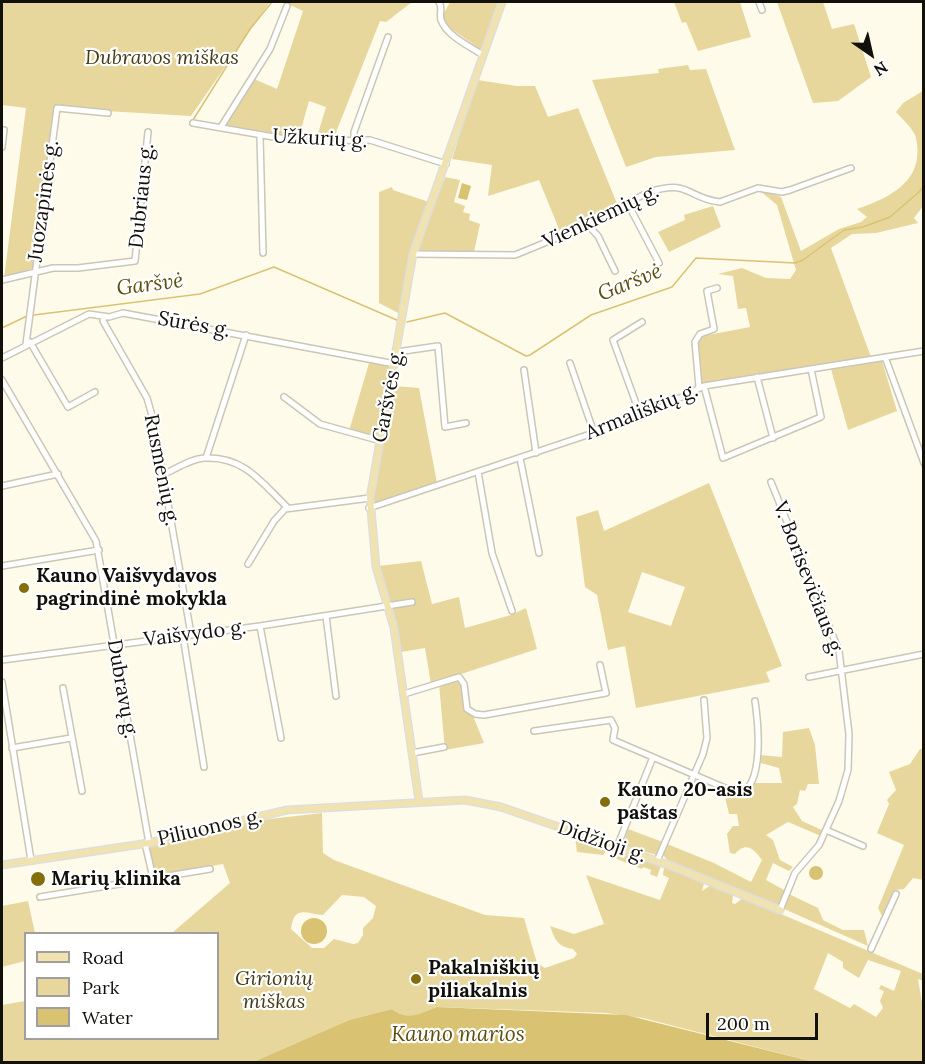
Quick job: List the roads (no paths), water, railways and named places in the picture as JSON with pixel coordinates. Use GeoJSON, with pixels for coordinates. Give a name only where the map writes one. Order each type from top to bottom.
{"type":"FeatureCollection","features":[{"type":"Feature","properties":{"kind":"main road","name":"Garšvės g."},"geometry":{"type":"LineString","coordinates":[[419,801],[389,608],[376,567],[369,508],[370,498],[413,254],[502,2]]}},
{"type":"Feature","properties":{"kind":"main road","name":"Didžioji g."},"geometry":{"type":"LineString","coordinates":[[419,801],[452,799],[485,803],[657,861],[780,910]]}},
{"type":"Feature","properties":{"kind":"main road","name":"Piliuonos g."},"geometry":{"type":"LineString","coordinates":[[2,865],[147,843],[287,810],[419,801]]}},
{"type":"Feature","properties":{"kind":"street"},"geometry":{"type":"LineString","coordinates":[[439,2],[442,7],[440,17],[445,29],[483,55]]}},
{"type":"Feature","properties":{"kind":"street"},"geometry":{"type":"LineString","coordinates":[[759,2],[762,10]]}},
{"type":"Feature","properties":{"kind":"street"},"geometry":{"type":"LineString","coordinates":[[221,127],[270,49],[287,6]]}},
{"type":"Feature","properties":{"kind":"street"},"geometry":{"type":"LineString","coordinates":[[354,141],[354,132],[388,37]]}},
{"type":"Feature","properties":{"kind":"street","name":"Juozapinės g."},"geometry":{"type":"LineString","coordinates":[[28,343],[35,271],[57,108],[108,113]]}},
{"type":"Feature","properties":{"kind":"street","name":"Užkurių g."},"geometry":{"type":"LineString","coordinates":[[193,123],[260,136],[321,142],[370,140],[446,164]]}},
{"type":"Feature","properties":{"kind":"street"},"geometry":{"type":"LineString","coordinates":[[2,147],[4,130]]}},
{"type":"Feature","properties":{"kind":"street","name":"Dubriaus g."},"geometry":{"type":"LineString","coordinates":[[35,271],[135,261],[148,132]]}},
{"type":"Feature","properties":{"kind":"street"},"geometry":{"type":"LineString","coordinates":[[260,136],[263,254]]}},
{"type":"Feature","properties":{"kind":"street","name":"Vienkiemių g."},"geometry":{"type":"LineString","coordinates":[[413,254],[515,255],[587,224],[649,192],[675,186],[720,202],[758,188],[782,192],[790,190],[851,168]]}},
{"type":"Feature","properties":{"kind":"street"},"geometry":{"type":"LineString","coordinates":[[628,204],[659,263]]}},
{"type":"Feature","properties":{"kind":"street"},"geometry":{"type":"LineString","coordinates":[[587,224],[598,236],[615,272]]}},
{"type":"Feature","properties":{"kind":"street"},"geometry":{"type":"LineString","coordinates":[[2,280],[35,271]]}},
{"type":"Feature","properties":{"kind":"street"},"geometry":{"type":"LineString","coordinates":[[717,288],[707,291],[714,329],[699,334],[695,342],[702,387],[723,458],[821,417],[811,369]]}},
{"type":"Feature","properties":{"kind":"street","name":"Sūrės g."},"geometry":{"type":"LineString","coordinates":[[2,357],[89,314],[104,317],[129,313],[395,364]]}},
{"type":"Feature","properties":{"kind":"street","name":"Rusmenių g."},"geometry":{"type":"LineString","coordinates":[[104,317],[104,321],[147,398],[153,419],[192,634]]}},
{"type":"Feature","properties":{"kind":"street"},"geometry":{"type":"LineString","coordinates":[[641,417],[613,340],[642,322]]}},
{"type":"Feature","properties":{"kind":"street"},"geometry":{"type":"LineString","coordinates":[[206,458],[246,334]]}},
{"type":"Feature","properties":{"kind":"street"},"geometry":{"type":"LineString","coordinates":[[28,343],[68,407],[94,392]]}},
{"type":"Feature","properties":{"kind":"street"},"geometry":{"type":"LineString","coordinates":[[397,352],[438,346],[445,427],[466,423]]}},
{"type":"Feature","properties":{"kind":"street","name":"Armališkių g."},"geometry":{"type":"LineString","coordinates":[[369,508],[641,417],[702,387],[924,351]]}},
{"type":"Feature","properties":{"kind":"street"},"geometry":{"type":"LineString","coordinates":[[885,357],[924,463]]}},
{"type":"Feature","properties":{"kind":"street"},"geometry":{"type":"LineString","coordinates":[[570,363],[594,433]]}},
{"type":"Feature","properties":{"kind":"street"},"geometry":{"type":"LineString","coordinates":[[524,370],[536,453]]}},
{"type":"Feature","properties":{"kind":"street"},"geometry":{"type":"LineString","coordinates":[[758,377],[773,438]]}},
{"type":"Feature","properties":{"kind":"street","name":"Dubravų g."},"geometry":{"type":"LineString","coordinates":[[2,380],[93,533],[99,550],[153,878]]}},
{"type":"Feature","properties":{"kind":"street"},"geometry":{"type":"LineString","coordinates":[[284,397],[320,424],[381,441]]}},
{"type":"Feature","properties":{"kind":"street"},"geometry":{"type":"LineString","coordinates":[[162,475],[206,458],[236,461],[288,508]]}},
{"type":"Feature","properties":{"kind":"street"},"geometry":{"type":"LineString","coordinates":[[520,458],[538,553]]}},
{"type":"Feature","properties":{"kind":"street"},"geometry":{"type":"LineString","coordinates":[[478,472],[492,553],[512,611]]}},
{"type":"Feature","properties":{"kind":"street"},"geometry":{"type":"LineString","coordinates":[[2,486],[58,474]]}},
{"type":"Feature","properties":{"kind":"street","name":"V. Borisevičiaus g."},"geometry":{"type":"LineString","coordinates":[[771,482],[839,651],[848,713],[849,762],[841,794],[819,845],[795,873],[780,910]]}},
{"type":"Feature","properties":{"kind":"street"},"geometry":{"type":"LineString","coordinates":[[248,564],[274,521],[288,508],[370,498]]}},
{"type":"Feature","properties":{"kind":"street"},"geometry":{"type":"LineString","coordinates":[[2,566],[99,550]]}},
{"type":"Feature","properties":{"kind":"street","name":"Vaišvydo g."},"geometry":{"type":"LineString","coordinates":[[2,660],[389,608],[412,602]]}},
{"type":"Feature","properties":{"kind":"street"},"geometry":{"type":"LineString","coordinates":[[326,616],[336,696]]}},
{"type":"Feature","properties":{"kind":"street"},"geometry":{"type":"LineString","coordinates":[[260,626],[281,738]]}},
{"type":"Feature","properties":{"kind":"street"},"geometry":{"type":"LineString","coordinates":[[183,636],[204,767]]}},
{"type":"Feature","properties":{"kind":"street"},"geometry":{"type":"LineString","coordinates":[[809,677],[924,654]]}},
{"type":"Feature","properties":{"kind":"street"},"geometry":{"type":"LineString","coordinates":[[404,694],[459,677],[464,684],[467,709],[470,712],[484,715],[606,693],[600,665]]}},
{"type":"Feature","properties":{"kind":"street"},"geometry":{"type":"LineString","coordinates":[[2,682],[31,860]]}},
{"type":"Feature","properties":{"kind":"street"},"geometry":{"type":"LineString","coordinates":[[63,688],[82,791]]}},
{"type":"Feature","properties":{"kind":"street"},"geometry":{"type":"LineString","coordinates":[[657,861],[695,776],[707,738],[704,700]]}},
{"type":"Feature","properties":{"kind":"street"},"geometry":{"type":"LineString","coordinates":[[534,731],[611,720],[615,728],[613,740],[739,794],[746,790],[759,749],[755,701]]}},
{"type":"Feature","properties":{"kind":"street"},"geometry":{"type":"LineString","coordinates":[[12,748],[71,738]]}},
{"type":"Feature","properties":{"kind":"street"},"geometry":{"type":"LineString","coordinates":[[412,753],[444,747]]}},
{"type":"Feature","properties":{"kind":"street"},"geometry":{"type":"LineString","coordinates":[[617,847],[653,757]]}},
{"type":"Feature","properties":{"kind":"street"},"geometry":{"type":"LineString","coordinates":[[826,830],[863,846]]}},
{"type":"Feature","properties":{"kind":"street"},"geometry":{"type":"LineString","coordinates":[[40,897],[210,868]]}},
{"type":"Feature","properties":{"kind":"street"},"geometry":{"type":"LineString","coordinates":[[871,949],[896,894]]}},
{"type":"Feature","properties":{"kind":"water"},"geometry":{"type":"Polygon","coordinates":[[[462,183],[471,186],[467,200],[458,198],[462,183]]]}},
{"type":"Feature","properties":{"kind":"water"},"geometry":{"type":"Polygon","coordinates":[[[813,866],[819,866],[823,873],[819,880],[813,880],[809,876],[809,870],[813,866]]]}},
{"type":"Feature","properties":{"kind":"water"},"geometry":{"type":"Polygon","coordinates":[[[314,918],[323,922],[327,931],[323,940],[314,944],[305,940],[301,931],[305,922],[314,918]]]}},
{"type":"Feature","properties":{"kind":"water","name":"Kauno marios"},"geometry":{"type":"Polygon","coordinates":[[[437,1007],[626,1015],[814,1062],[253,1062],[349,1020],[392,1009],[403,1015],[414,1015],[437,1007]]]}},
{"type":"Feature","properties":{"kind":"waterway"},"geometry":{"type":"LineString","coordinates":[[193,120],[250,29],[272,2]]}},
{"type":"Feature","properties":{"kind":"waterway","name":"Garšvė"},"geometry":{"type":"LineString","coordinates":[[407,322],[445,313],[526,356],[530,355],[591,315],[672,287],[696,258],[795,263],[803,260],[844,230],[863,227],[890,217],[924,185]]}},
{"type":"Feature","properties":{"kind":"waterway","name":"Garšvė"},"geometry":{"type":"LineString","coordinates":[[34,315],[200,294],[274,267],[399,321]]}},
{"type":"Feature","properties":{"kind":"waterway","name":"Garšvė"},"geometry":{"type":"LineString","coordinates":[[2,328],[27,316]]}},
{"type":"Feature","properties":{"kind":"place","name":"Kauno Vaišvydavos pagrindinė mokykla"},"geometry":{"type":"Point","coordinates":[24,588]}},
{"type":"Feature","properties":{"kind":"place","name":"Kauno 20-asis paštas"},"geometry":{"type":"Point","coordinates":[605,802]}},
{"type":"Feature","properties":{"kind":"place","name":"Marių klinika"},"geometry":{"type":"Point","coordinates":[38,879]}},
{"type":"Feature","properties":{"kind":"place","name":"Pakalniškių piliakalnis"},"geometry":{"type":"Point","coordinates":[416,979]}},
{"type":"Feature","properties":{"kind":"park label","name":"Dubravos miškas"},"geometry":{"type":"Point","coordinates":[162,58]}},
{"type":"Feature","properties":{"kind":"park label","name":"Girionių miškas"},"geometry":{"type":"Point","coordinates":[274,990]}}]}
